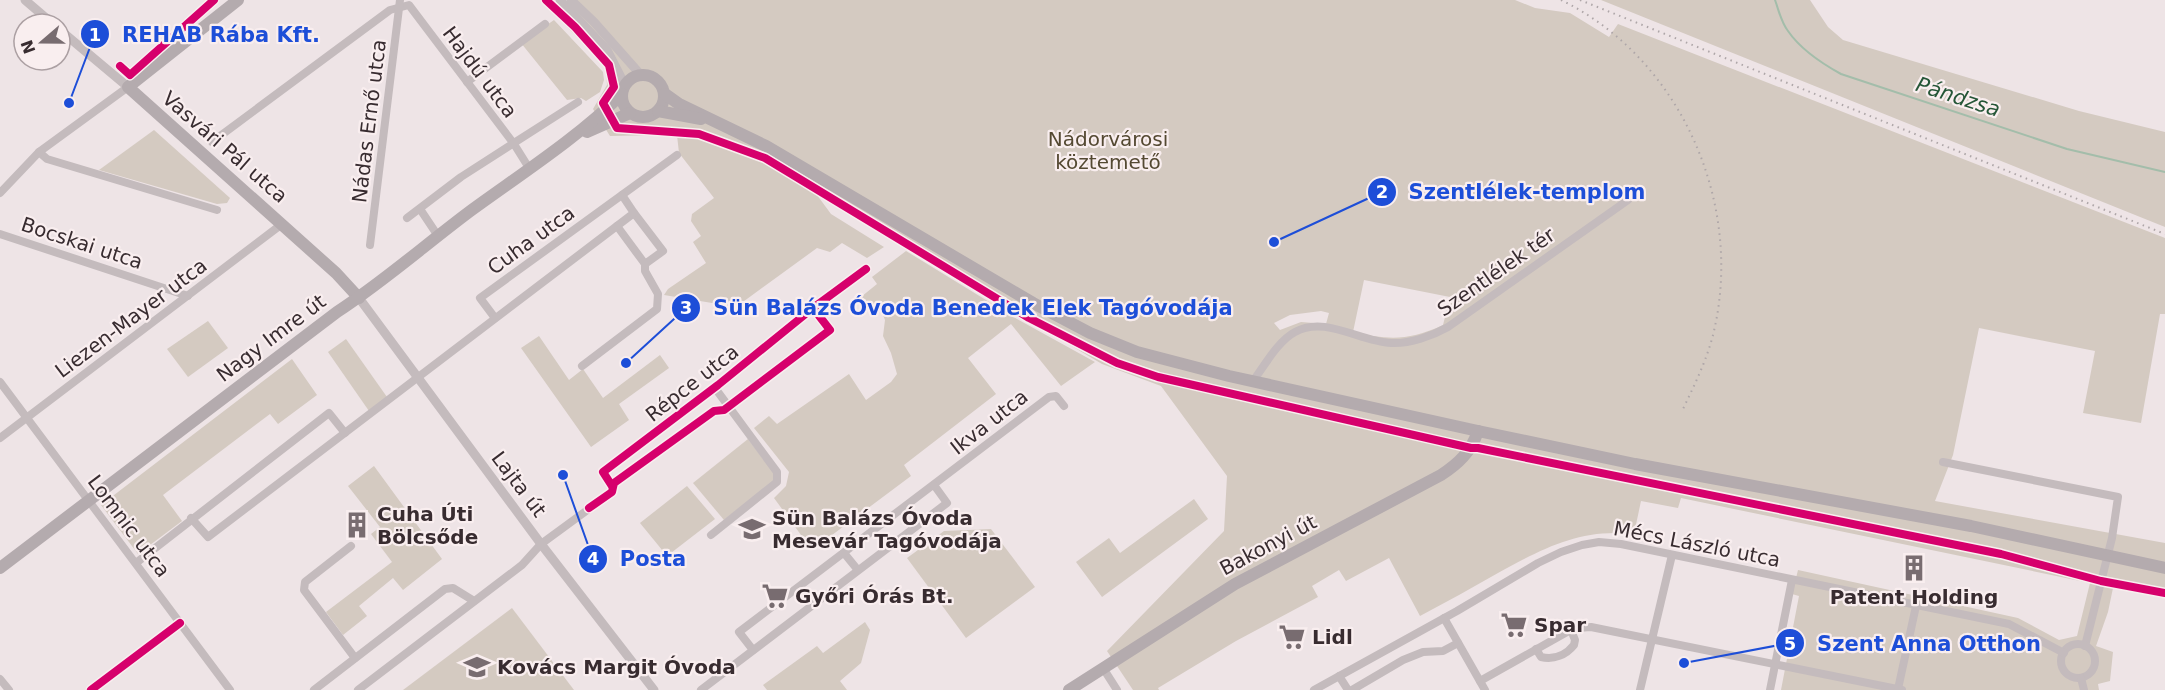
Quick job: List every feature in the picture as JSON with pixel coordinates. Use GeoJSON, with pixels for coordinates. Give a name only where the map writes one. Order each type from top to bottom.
{"type":"FeatureCollection","features":[{"type":"Feature","properties":{"kind":"main road"},"geometry":{"type":"LineString","coordinates":[[128,87],[238,0]]}},
{"type":"Feature","properties":{"kind":"main road"},"geometry":{"type":"LineString","coordinates":[[665,94],[664,102],[658,111],[650,116],[643,117],[630,113],[625,108],[624,89],[633,77],[640,74],[658,80],[665,94],[679,104],[766,146],[1033,303],[1090,333],[1137,352],[1253,381],[1635,464],[1971,526],[2165,568]]}},
{"type":"Feature","properties":{"kind":"main road","name":"Vasvári Pál utca"},"geometry":{"type":"LineString","coordinates":[[128,87],[336,273],[359,298]]}},
{"type":"Feature","properties":{"kind":"main road","name":"Nagy Imre út"},"geometry":{"type":"LineString","coordinates":[[0,568],[327,319],[359,298],[597,118],[624,89]]}},
{"type":"Feature","properties":{"kind":"main road"},"geometry":{"type":"LineString","coordinates":[[658,111],[716,121]]}},
{"type":"Feature","properties":{"kind":"main road","name":"Nagy Imre út"},"geometry":{"type":"LineString","coordinates":[[567,141],[630,113]]}},
{"type":"Feature","properties":{"kind":"main road","name":"Bakonyi út"},"geometry":{"type":"LineString","coordinates":[[1069,690],[1234,585],[1441,475],[1461,461],[1474,442],[1478,431]]}},
{"type":"Feature","properties":{"kind":"street"},"geometry":{"type":"LineString","coordinates":[[25,0],[39,12]]}},
{"type":"Feature","properties":{"kind":"street"},"geometry":{"type":"LineString","coordinates":[[560,0],[607,50],[624,89]]}},
{"type":"Feature","properties":{"kind":"street"},"geometry":{"type":"LineString","coordinates":[[571,0],[608,37],[640,74]]}},
{"type":"Feature","properties":{"kind":"street"},"geometry":{"type":"LineString","coordinates":[[212,142],[400,4]]}},
{"type":"Feature","properties":{"kind":"street","name":"Hajdú utca"},"geometry":{"type":"LineString","coordinates":[[400,4],[409,5],[514,144],[529,168]]}},
{"type":"Feature","properties":{"kind":"street","name":"Nádas Ernő utca"},"geometry":{"type":"LineString","coordinates":[[370,245],[400,4]]}},
{"type":"Feature","properties":{"kind":"street"},"geometry":{"type":"LineString","coordinates":[[467,82],[545,24]]}},
{"type":"Feature","properties":{"kind":"street","name":"Vasvári Pál utca"},"geometry":{"type":"LineString","coordinates":[[72,40],[128,87]]}},
{"type":"Feature","properties":{"kind":"street"},"geometry":{"type":"LineString","coordinates":[[0,193],[39,152],[128,87]]}},
{"type":"Feature","properties":{"kind":"street"},"geometry":{"type":"LineString","coordinates":[[407,218],[461,177],[578,102]]}},
{"type":"Feature","properties":{"kind":"street"},"geometry":{"type":"LineString","coordinates":[[39,152],[47,159],[217,210]]}},
{"type":"Feature","properties":{"kind":"street","name":"Cuha utca"},"geometry":{"type":"LineString","coordinates":[[495,318],[480,298],[677,155]]}},
{"type":"Feature","properties":{"kind":"street"},"geometry":{"type":"LineString","coordinates":[[622,195],[663,251],[645,264]]}},
{"type":"Feature","properties":{"kind":"street","name":"Szentlélek tér"},"geometry":{"type":"LineString","coordinates":[[1253,381],[1278,348],[1294,332],[1304,328],[1324,327],[1389,343],[1406,342],[1448,327],[1628,200]]}},
{"type":"Feature","properties":{"kind":"street"},"geometry":{"type":"LineString","coordinates":[[420,209],[438,236]]}},
{"type":"Feature","properties":{"kind":"street","name":"Cuha utca"},"geometry":{"type":"LineString","coordinates":[[191,518],[208,537],[634,213]]}},
{"type":"Feature","properties":{"kind":"street","name":"Liezen-Mayer utca"},"geometry":{"type":"LineString","coordinates":[[0,438],[282,224]]}},
{"type":"Feature","properties":{"kind":"street"},"geometry":{"type":"LineString","coordinates":[[582,366],[657,309],[658,294],[645,271],[645,264],[617,226]]}},
{"type":"Feature","properties":{"kind":"street","name":"Bocskai utca"},"geometry":{"type":"LineString","coordinates":[[0,234],[188,296]]}},
{"type":"Feature","properties":{"kind":"street","name":"Répce utca"},"geometry":{"type":"LineString","coordinates":[[361,689],[522,565],[541,544],[612,492],[612,486],[603,472],[715,388],[813,308],[866,269]]}},
{"type":"Feature","properties":{"kind":"street","name":"Lajta út"},"geometry":{"type":"LineString","coordinates":[[359,298],[541,544],[654,690]]}},
{"type":"Feature","properties":{"kind":"street","name":"Répce utca"},"geometry":{"type":"LineString","coordinates":[[612,486],[714,411],[724,410],[830,330],[813,308]]}},
{"type":"Feature","properties":{"kind":"street","name":"Lomnic utca"},"geometry":{"type":"LineString","coordinates":[[0,382],[230,690]]}},
{"type":"Feature","properties":{"kind":"street","name":"Répce utca"},"geometry":{"type":"LineString","coordinates":[[711,535],[777,482],[777,472],[715,388]]}},
{"type":"Feature","properties":{"kind":"street","name":"Ikva utca"},"geometry":{"type":"LineString","coordinates":[[753,650],[739,632],[1049,397],[1056,396],[1064,406]]}},
{"type":"Feature","properties":{"kind":"street"},"geometry":{"type":"LineString","coordinates":[[136,563],[329,413],[345,433]]}},
{"type":"Feature","properties":{"kind":"street"},"geometry":{"type":"LineString","coordinates":[[1943,462],[2118,497],[2108,556],[2085,646]]}},
{"type":"Feature","properties":{"kind":"street"},"geometry":{"type":"LineString","coordinates":[[701,690],[857,569],[947,503],[934,485]]}},
{"type":"Feature","properties":{"kind":"street","name":"Mécs László utca"},"geometry":{"type":"LineString","coordinates":[[1314,690],[1539,563],[1582,545],[1609,542],[2009,624],[2064,653]]}},
{"type":"Feature","properties":{"kind":"street"},"geometry":{"type":"LineString","coordinates":[[351,546],[305,582],[304,590],[355,658]]}},
{"type":"Feature","properties":{"kind":"street"},"geometry":{"type":"LineString","coordinates":[[844,553],[857,569]]}},
{"type":"Feature","properties":{"kind":"street"},"geometry":{"type":"LineString","coordinates":[[1640,690],[1672,555]]}},
{"type":"Feature","properties":{"kind":"street"},"geometry":{"type":"LineString","coordinates":[[1770,690],[1792,580]]}},
{"type":"Feature","properties":{"kind":"street"},"geometry":{"type":"LineString","coordinates":[[314,690],[445,589],[453,588],[474,601]]}},
{"type":"Feature","properties":{"kind":"street"},"geometry":{"type":"LineString","coordinates":[[1480,681],[1571,630],[1591,627],[1900,689],[1916,606]]}},
{"type":"Feature","properties":{"kind":"street"},"geometry":{"type":"LineString","coordinates":[[1444,618],[1485,690]]}},
{"type":"Feature","properties":{"kind":"street"},"geometry":{"type":"LineString","coordinates":[[91,690],[180,623]]}},
{"type":"Feature","properties":{"kind":"street"},"geometry":{"type":"LineString","coordinates":[[1536,649],[1541,657],[1550,659],[1557,657],[1574,645],[1575,640],[1571,630]]}},
{"type":"Feature","properties":{"kind":"street"},"geometry":{"type":"LineString","coordinates":[[1339,676],[1350,690],[1403,660],[1423,652],[1443,651],[1458,643]]}},
{"type":"Feature","properties":{"kind":"street"},"geometry":{"type":"LineString","coordinates":[[2073,645],[2085,646],[2093,653],[2094,665],[2089,674],[2081,678],[2070,676],[2062,661],[2064,653],[2073,645]]}},
{"type":"Feature","properties":{"kind":"street"},"geometry":{"type":"LineString","coordinates":[[1102,668],[1117,690]]}},
{"type":"Feature","properties":{"kind":"street"},"geometry":{"type":"LineString","coordinates":[[2081,678],[2084,690]]}},
{"type":"Feature","properties":{"kind":"street"},"geometry":{"type":"LineString","coordinates":[[0,679],[9,690]]}},
{"type":"Feature","properties":{"kind":"green space","name":"Nádorvárosi köztemető"},"geometry":{"type":"Polygon","coordinates":[[[568,0],[1515,0],[1535,8],[1570,13],[1609,37],[1618,24],[2165,238],[2165,314],[2160,314],[2141,423],[2083,413],[2095,351],[1979,328],[1953,455],[1935,501],[2165,543],[2165,598],[2113,588],[2108,612],[2096,646],[2113,652],[2110,681],[2098,684],[2099,690],[1781,690],[1799,596],[1792,594],[1798,570],[2018,618],[2059,640],[2077,636],[2090,583],[1681,498],[1678,508],[1641,501],[1634,534],[1596,534],[1547,548],[1420,616],[1389,558],[1346,581],[1339,570],[1312,586],[1318,597],[1236,641],[1158,688],[1159,690],[1133,690],[1107,651],[1224,531],[1227,476],[1161,386],[1102,364],[817,195],[831,214],[884,247],[867,258],[842,243],[830,252],[817,248],[736,307],[664,295],[668,289],[706,263],[693,242],[701,236],[691,221],[692,214],[714,198],[679,153],[677,135],[700,137],[758,160],[714,134],[610,136],[593,109],[607,85],[606,68],[553,12],[568,0]],[[1364,280],[1353,332],[1388,338],[1419,334],[1443,325],[1450,297],[1364,280]],[[1321,311],[1290,315],[1274,323],[1280,330],[1301,322],[1326,324],[1329,313],[1321,311]]]}},
{"type":"Feature","properties":{"kind":"green space"},"geometry":{"type":"Polygon","coordinates":[[[1601,0],[1810,0],[1828,27],[1843,40],[2079,111],[2165,132],[2165,227],[1601,0]]]}},
{"type":"Feature","properties":{"kind":"green space"},"geometry":{"type":"Polygon","coordinates":[[[554,20],[603,72],[604,80],[600,92],[586,101],[581,98],[567,100],[521,43],[554,20]]]}},
{"type":"Feature","properties":{"kind":"green space"},"geometry":{"type":"Polygon","coordinates":[[[154,130],[230,198],[227,203],[217,204],[99,170],[154,130]]]}},
{"type":"Feature","properties":{"kind":"green space"},"geometry":{"type":"Polygon","coordinates":[[[906,251],[1017,319],[1095,362],[1061,386],[1011,324],[968,358],[996,394],[904,465],[911,476],[812,550],[774,498],[786,486],[789,472],[754,428],[769,416],[777,424],[849,374],[866,400],[891,382],[897,374],[883,336],[885,320],[881,310],[875,310],[856,301],[877,284],[872,277],[906,251]]]}},
{"type":"Feature","properties":{"kind":"green space"},"geometry":{"type":"Polygon","coordinates":[[[208,321],[228,348],[188,377],[167,349],[208,321]]]}},
{"type":"Feature","properties":{"kind":"green space"},"geometry":{"type":"Polygon","coordinates":[[[539,336],[569,380],[583,369],[603,398],[660,355],[669,368],[619,404],[629,420],[591,447],[521,348],[539,336]]]}},
{"type":"Feature","properties":{"kind":"green space"},"geometry":{"type":"Polygon","coordinates":[[[346,339],[387,397],[369,411],[328,352],[346,339]]]}},
{"type":"Feature","properties":{"kind":"green space"},"geometry":{"type":"Polygon","coordinates":[[[292,359],[317,395],[278,424],[270,414],[163,495],[182,521],[138,554],[101,505],[292,359]]]}},
{"type":"Feature","properties":{"kind":"green space"},"geometry":{"type":"Polygon","coordinates":[[[748,439],[774,473],[774,481],[724,520],[693,483],[748,439]]]}},
{"type":"Feature","properties":{"kind":"green space"},"geometry":{"type":"Polygon","coordinates":[[[374,466],[442,559],[403,590],[393,578],[359,606],[367,616],[343,635],[326,612],[392,562],[371,534],[380,527],[348,486],[374,466]]]}},
{"type":"Feature","properties":{"kind":"green space"},"geometry":{"type":"Polygon","coordinates":[[[687,486],[715,519],[667,556],[640,523],[687,486]]]}},
{"type":"Feature","properties":{"kind":"green space"},"geometry":{"type":"Polygon","coordinates":[[[1194,499],[1208,519],[1102,597],[1076,562],[1109,538],[1120,553],[1194,499]]]}},
{"type":"Feature","properties":{"kind":"green space"},"geometry":{"type":"Polygon","coordinates":[[[991,529],[1035,587],[966,638],[907,558],[944,531],[991,529]]]}},
{"type":"Feature","properties":{"kind":"green space"},"geometry":{"type":"Polygon","coordinates":[[[512,608],[574,690],[403,690],[512,608]]]}},
{"type":"Feature","properties":{"kind":"green space"},"geometry":{"type":"Polygon","coordinates":[[[865,622],[870,630],[861,663],[840,681],[847,690],[767,690],[763,685],[817,646],[823,653],[865,622]]]}},
{"type":"Feature","properties":{"kind":"waterway","name":"Pándzsa"},"geometry":{"type":"LineString","coordinates":[[1775,0],[1784,24],[1793,38],[1812,56],[1841,74],[2067,149],[2165,172]]}},
{"type":"Feature","properties":{"kind":"railway"},"geometry":{"type":"LineString","coordinates":[[1561,0],[1604,26],[1640,59],[1671,98],[1694,141],[1711,188],[1720,237],[1721,286],[1710,345],[1682,411]]}},
{"type":"Feature","properties":{"kind":"railway"},"geometry":{"type":"LineString","coordinates":[[1580,0],[2165,234]]}},
{"type":"Feature","properties":{"kind":"cycle path"},"geometry":{"type":"LineString","coordinates":[[120,66],[130,75],[214,0]]}},
{"type":"Feature","properties":{"kind":"cycle path"},"geometry":{"type":"LineString","coordinates":[[546,0],[575,27],[609,65],[614,87],[603,103],[617,128],[699,134],[765,158],[1029,318],[1117,363],[1158,377],[1471,448],[2001,554],[2101,581],[2165,593]]}},
{"type":"Feature","properties":{"kind":"cycle path"},"geometry":{"type":"LineString","coordinates":[[612,486],[603,472],[866,269]]}},
{"type":"Feature","properties":{"kind":"cycle path"},"geometry":{"type":"LineString","coordinates":[[589,508],[612,492],[614,483],[714,411],[724,410],[830,330],[813,308]]}},
{"type":"Feature","properties":{"kind":"cycle path"},"geometry":{"type":"LineString","coordinates":[[91,690],[180,623]]}},
{"type":"Feature","properties":{"kind":"place","name":"REHAB Rába Kft."},"geometry":{"type":"Point","coordinates":[69,103]}},
{"type":"Feature","properties":{"kind":"place","name":"Szentlélek-templom"},"geometry":{"type":"Point","coordinates":[1274,242]}},
{"type":"Feature","properties":{"kind":"place","name":"Sün Balázs Óvoda Benedek Elek Tagóvodája"},"geometry":{"type":"Point","coordinates":[626,363]}},
{"type":"Feature","properties":{"kind":"place","name":"Posta"},"geometry":{"type":"Point","coordinates":[563,475]}},
{"type":"Feature","properties":{"kind":"place","name":"Cuha Úti Bölcsőde"},"geometry":{"type":"Point","coordinates":[357,525]}},
{"type":"Feature","properties":{"kind":"place","name":"Sün Balázs Óvoda Mesevár Tagóvodája"},"geometry":{"type":"Point","coordinates":[752,529]}},
{"type":"Feature","properties":{"kind":"place","name":"Patent Holding"},"geometry":{"type":"Point","coordinates":[1914,568]}},
{"type":"Feature","properties":{"kind":"place","name":"Győri Órás Bt."},"geometry":{"type":"Point","coordinates":[775,596]}},
{"type":"Feature","properties":{"kind":"place","name":"Spar"},"geometry":{"type":"Point","coordinates":[1514,625]}},
{"type":"Feature","properties":{"kind":"place","name":"Lidl"},"geometry":{"type":"Point","coordinates":[1292,637]}},
{"type":"Feature","properties":{"kind":"place","name":"Szent Anna Otthon"},"geometry":{"type":"Point","coordinates":[1684,663]}},
{"type":"Feature","properties":{"kind":"place","name":"Kovács Margit Óvoda"},"geometry":{"type":"Point","coordinates":[477,667]}}]}
